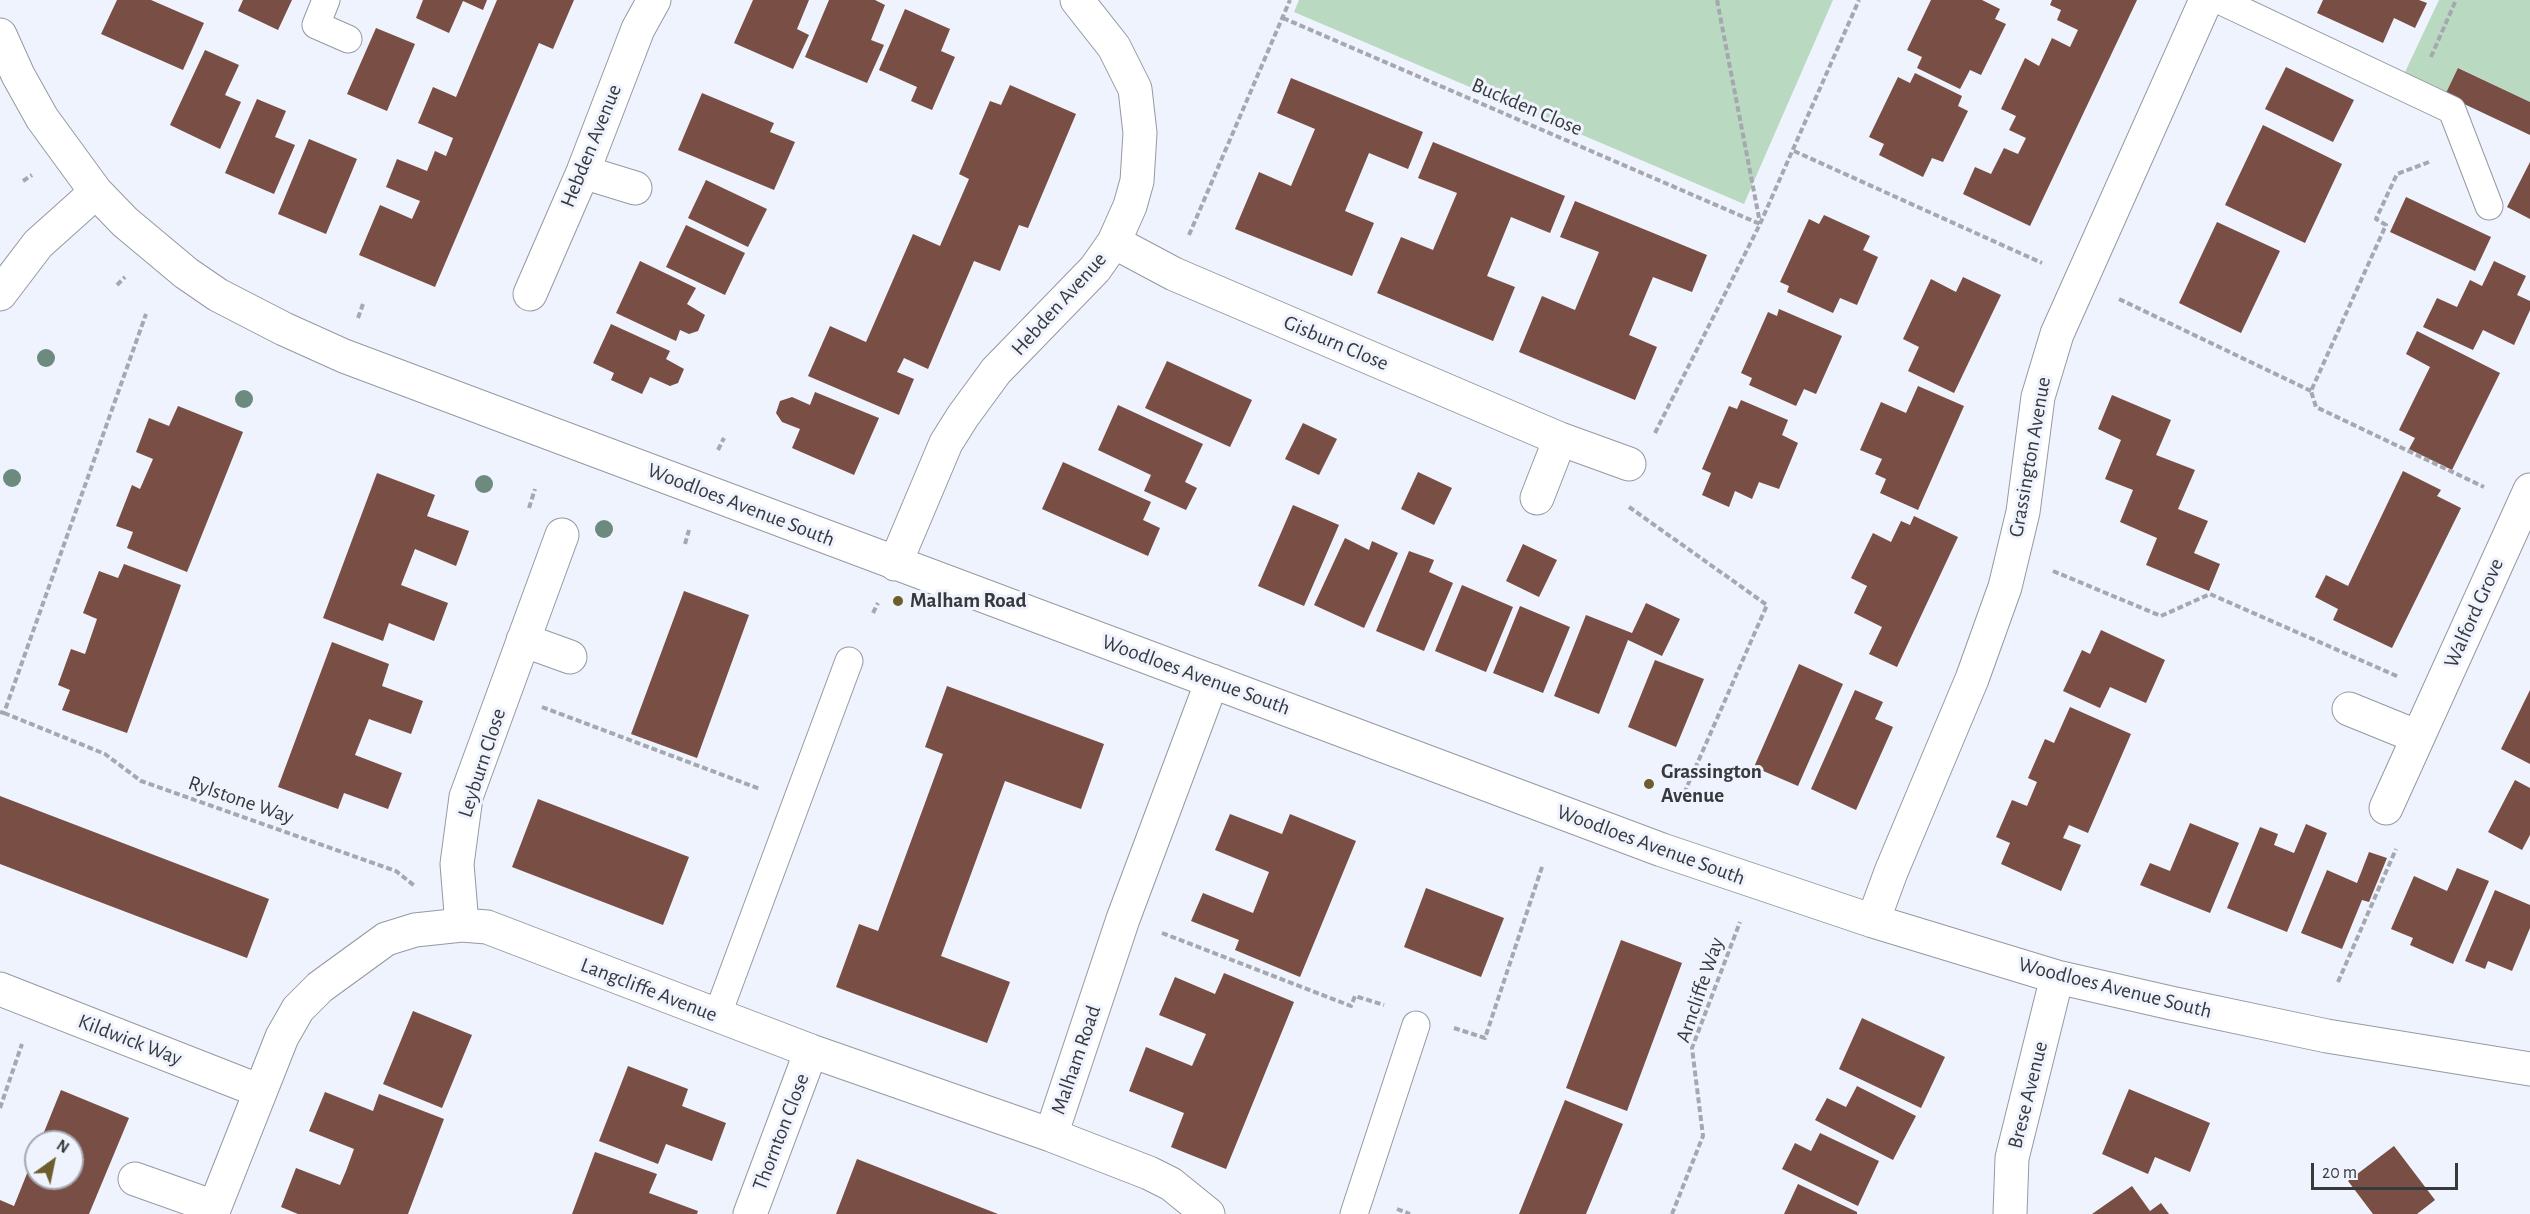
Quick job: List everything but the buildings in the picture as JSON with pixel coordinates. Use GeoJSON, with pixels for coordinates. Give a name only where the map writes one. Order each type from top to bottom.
{"type":"FeatureCollection","features":[{"type":"Feature","properties":{"kind":"street","name":"Hebden Avenue"},"geometry":{"type":"LineString","coordinates":[[530,294],[583,172],[638,29],[654,0]]}},
{"type":"Feature","properties":{"kind":"street","name":"Hebden Avenue"},"geometry":{"type":"LineString","coordinates":[[895,564],[941,453],[963,416],[996,371],[1095,269],[1114,242],[1137,181],[1140,133],[1135,89],[1114,47],[1077,0]]}},
{"type":"Feature","properties":{"kind":"street","name":"Grassington Avenue"},"geometry":{"type":"LineString","coordinates":[[1874,921],[1881,897],[1972,679],[2013,555],[2028,483],[2038,397],[2053,345],[2206,0]]}},
{"type":"Feature","properties":{"kind":"street","name":"Woodloes Avenue South"},"geometry":{"type":"LineString","coordinates":[[0,35],[18,75],[42,118],[96,192],[125,222],[186,273],[226,299],[284,329],[412,384],[1662,850],[1874,921],[2057,977],[2327,1036],[2530,1069]]}},
{"type":"Feature","properties":{"kind":"street"},"geometry":{"type":"LineString","coordinates":[[583,172],[635,188]]}},
{"type":"Feature","properties":{"kind":"street"},"geometry":{"type":"LineString","coordinates":[[0,294],[39,244],[96,192]]}},
{"type":"Feature","properties":{"kind":"street","name":"Gisburn Close"},"geometry":{"type":"LineString","coordinates":[[1114,242],[1174,274],[1560,439],[1640,454]]}},
{"type":"Feature","properties":{"kind":"street"},"geometry":{"type":"LineString","coordinates":[[1537,498],[1560,439]]}},
{"type":"Feature","properties":{"kind":"street","name":"Walford Grove"},"geometry":{"type":"LineString","coordinates":[[2386,808],[2528,494]]}},
{"type":"Feature","properties":{"kind":"street","name":"Leyburn Close"},"geometry":{"type":"LineString","coordinates":[[462,925],[457,864],[466,796],[562,535]]}},
{"type":"Feature","properties":{"kind":"street"},"geometry":{"type":"LineString","coordinates":[[523,640],[570,657]]}},
{"type":"Feature","properties":{"kind":"street","name":"Malham Road"},"geometry":{"type":"LineString","coordinates":[[1051,1135],[1123,919],[1212,681]]}},
{"type":"Feature","properties":{"kind":"street"},"geometry":{"type":"LineString","coordinates":[[2349,709],[2418,737]]}},
{"type":"Feature","properties":{"kind":"street","name":"Langcliffe Avenue"},"geometry":{"type":"LineString","coordinates":[[135,1179],[213,1211],[282,1037],[298,1010],[320,987],[386,939],[415,930],[462,925],[487,927],[507,934],[811,1051],[1051,1135],[1149,1173],[1171,1184],[1208,1214]]}},
{"type":"Feature","properties":{"kind":"street","name":"Brese Avenue"},"geometry":{"type":"LineString","coordinates":[[2010,1214],[2012,1158],[2057,977]]}},
{"type":"Feature","properties":{"kind":"street","name":"Kildwick Way"},"geometry":{"type":"LineString","coordinates":[[0,989],[260,1092]]}},
{"type":"Feature","properties":{"kind":"street","name":"Thornton Close"},"geometry":{"type":"LineString","coordinates":[[750,1214],[811,1051]]}},
{"type":"Feature","properties":{"kind":"lane"},"geometry":{"type":"LineString","coordinates":[[326,0],[316,26],[348,39]]}},
{"type":"Feature","properties":{"kind":"lane"},"geometry":{"type":"LineString","coordinates":[[2219,0],[2452,110],[2489,206]]}},
{"type":"Feature","properties":{"kind":"lane"},"geometry":{"type":"LineString","coordinates":[[717,1016],[849,661]]}},
{"type":"Feature","properties":{"kind":"lane"},"geometry":{"type":"LineString","coordinates":[[1354,1214],[1416,1025]]}},
{"type":"Feature","properties":{"kind":"path"},"geometry":{"type":"LineString","coordinates":[[1188,239],[1290,0]]}},
{"type":"Feature","properties":{"kind":"path"},"geometry":{"type":"LineString","coordinates":[[1717,0],[1760,224]]}},
{"type":"Feature","properties":{"kind":"path"},"geometry":{"type":"LineString","coordinates":[[1640,454],[1760,224],[1860,0]]}},
{"type":"Feature","properties":{"kind":"path"},"geometry":{"type":"LineString","coordinates":[[2415,92],[2457,0]]}},
{"type":"Feature","properties":{"kind":"path","name":"Buckden Close"},"geometry":{"type":"LineString","coordinates":[[1283,18],[1760,224]]}},
{"type":"Feature","properties":{"kind":"path"},"geometry":{"type":"LineString","coordinates":[[2467,148],[2397,174],[2376,219],[2386,225],[2311,391],[2316,407],[2528,494]]}},
{"type":"Feature","properties":{"kind":"path"},"geometry":{"type":"LineString","coordinates":[[1794,151],[2051,267]]}},
{"type":"Feature","properties":{"kind":"path"},"geometry":{"type":"LineString","coordinates":[[2112,296],[2311,391]]}},
{"type":"Feature","properties":{"kind":"path"},"geometry":{"type":"LineString","coordinates":[[2,713],[146,314]]}},
{"type":"Feature","properties":{"kind":"path"},"geometry":{"type":"LineString","coordinates":[[532,498],[535,489]]}},
{"type":"Feature","properties":{"kind":"path"},"geometry":{"type":"LineString","coordinates":[[1625,504],[1767,605],[1682,798]]}},
{"type":"Feature","properties":{"kind":"path"},"geometry":{"type":"LineString","coordinates":[[2013,555],[2162,616],[2210,594],[2438,694]]}},
{"type":"Feature","properties":{"kind":"path","name":"Rylstone Way"},"geometry":{"type":"LineString","coordinates":[[2,713],[105,754],[141,781],[396,871],[462,925]]}},
{"type":"Feature","properties":{"kind":"path"},"geometry":{"type":"LineString","coordinates":[[582,723],[728,777]]}},
{"type":"Feature","properties":{"kind":"path"},"geometry":{"type":"LineString","coordinates":[[2338,982],[2409,819],[2386,808]]}},
{"type":"Feature","properties":{"kind":"path"},"geometry":{"type":"LineString","coordinates":[[1452,1027],[1485,1038],[1543,864]]}},
{"type":"Feature","properties":{"kind":"path","name":"Arncliffe Way"},"geometry":{"type":"LineString","coordinates":[[1672,1214],[1703,1136],[1692,1048],[1756,882]]}},
{"type":"Feature","properties":{"kind":"path"},"geometry":{"type":"LineString","coordinates":[[1150,929],[1351,1006],[1355,996],[1387,1006]]}},
{"type":"Feature","properties":{"kind":"path"},"geometry":{"type":"LineString","coordinates":[[0,1108],[36,1004]]}},
{"type":"Feature","properties":{"kind":"green space"},"geometry":{"type":"Polygon","coordinates":[[[1299,0],[1833,0],[1744,204],[1294,12],[1299,0]]]}},
{"type":"Feature","properties":{"kind":"green space"},"geometry":{"type":"Polygon","coordinates":[[[2439,0],[2530,0],[2530,102],[2459,68],[2445,95],[2405,72],[2439,0]]]}},
{"type":"Feature","properties":{"kind":"place","name":"Malham Road"},"geometry":{"type":"Point","coordinates":[898,601]}},
{"type":"Feature","properties":{"kind":"place","name":"Grassington Avenue"},"geometry":{"type":"Point","coordinates":[1649,784]}}]}
